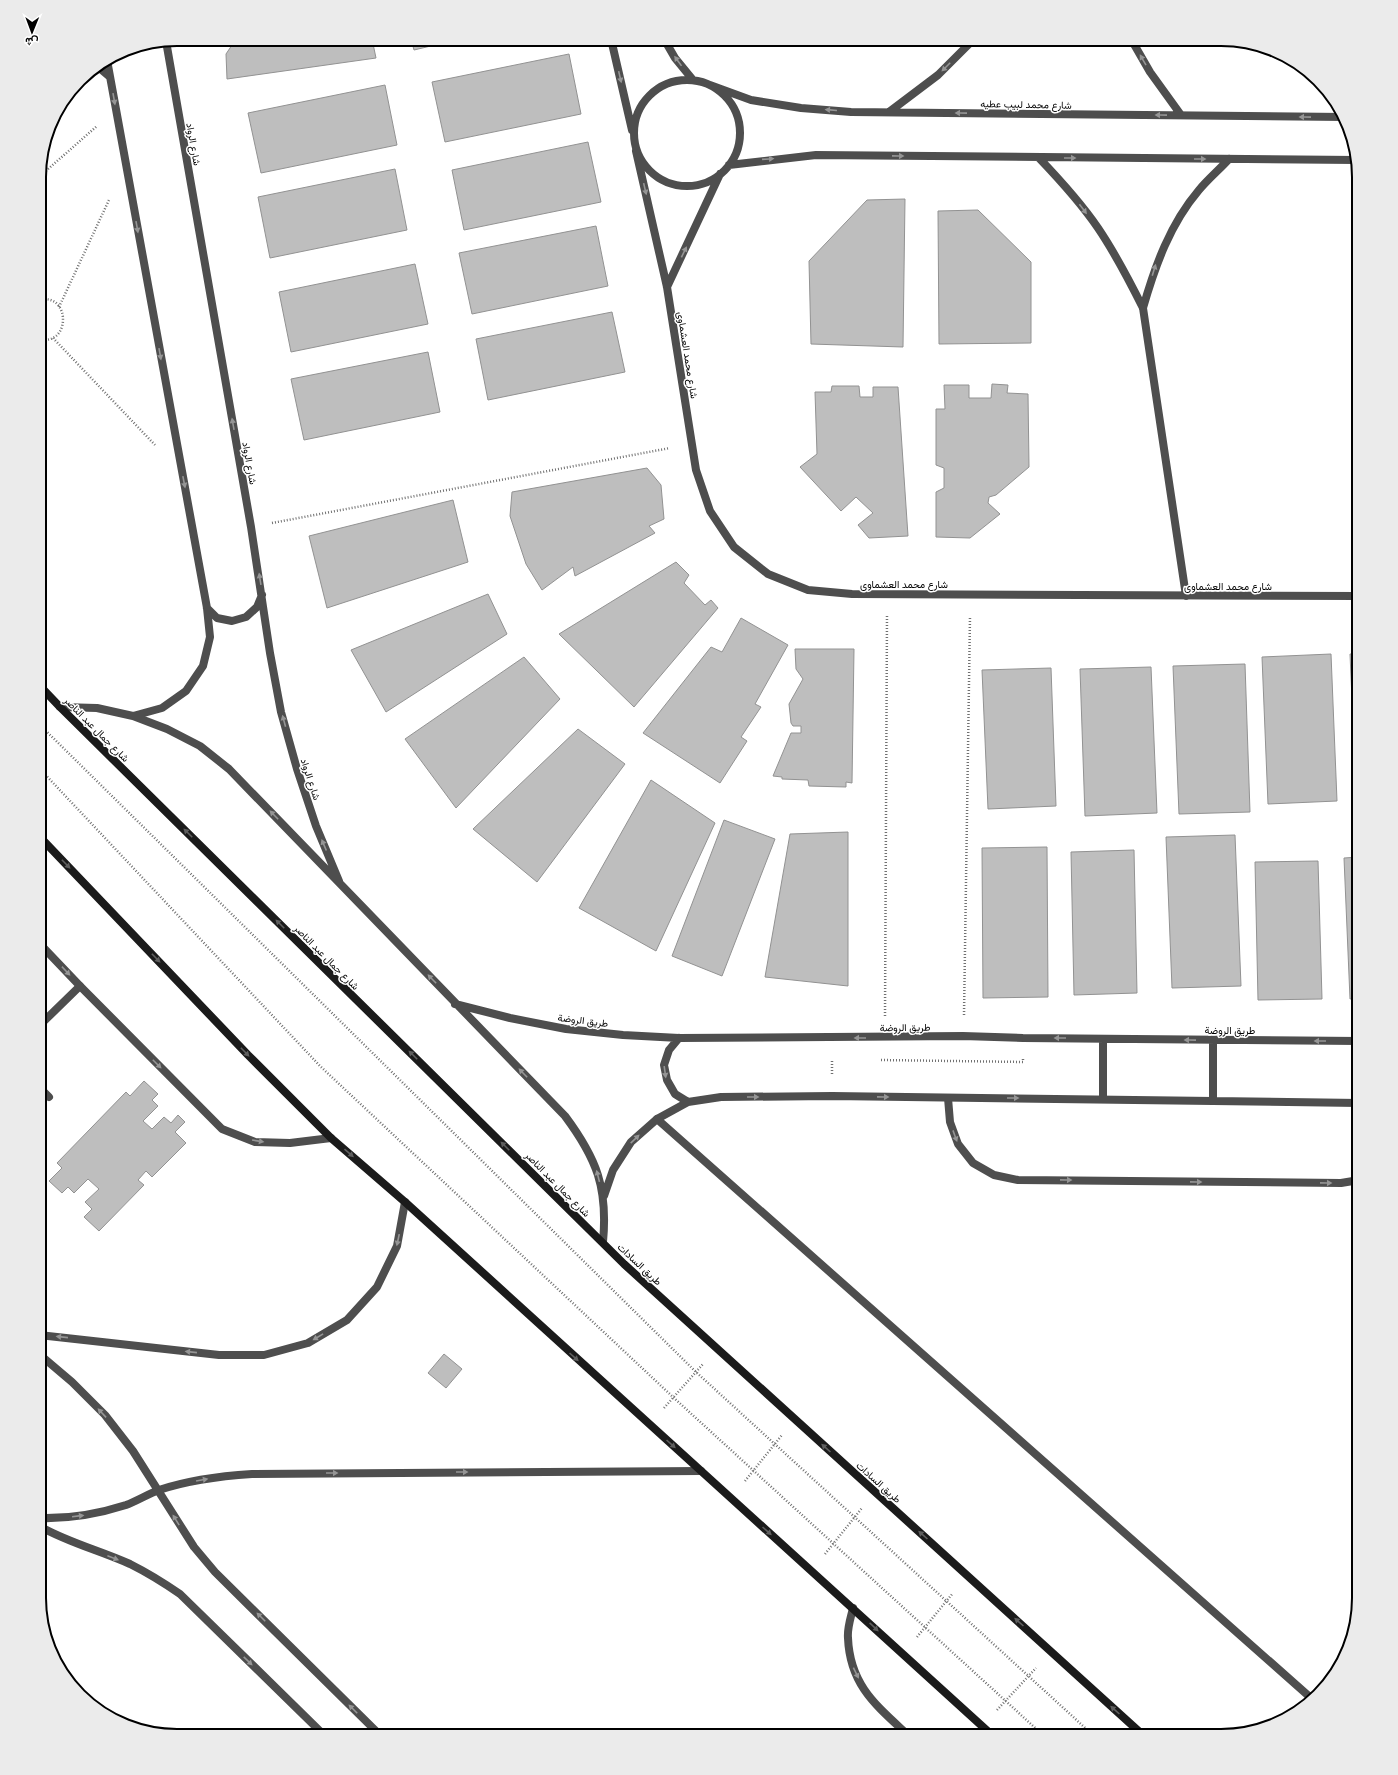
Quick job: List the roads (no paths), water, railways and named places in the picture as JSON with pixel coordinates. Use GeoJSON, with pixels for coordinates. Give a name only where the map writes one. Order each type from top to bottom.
{"type":"FeatureCollection","features":[{"type":"Feature","properties":{"kind":"main road","name":"شارع جمال عبد الناصر"},"geometry":{"type":"LineString","coordinates":[[46,692],[603,1242]]}},
{"type":"Feature","properties":{"kind":"main road"},"geometry":{"type":"LineString","coordinates":[[46,843],[248,1055],[331,1138],[405,1202],[985,1729]]}},
{"type":"Feature","properties":{"kind":"main road","name":"طريق السادات"},"geometry":{"type":"LineString","coordinates":[[603,1242],[624,1264],[717,1349],[1136,1729]]}},
{"type":"Feature","properties":{"kind":"street","name":"شارع الرواد"},"geometry":{"type":"LineString","coordinates":[[167,46],[251,527],[270,653],[285,726],[296,769],[316,826],[339,881]]}},
{"type":"Feature","properties":{"kind":"street"},"geometry":{"type":"LineString","coordinates":[[613,46],[636,151],[645,166],[657,177],[673,184],[689,186],[706,182],[720,174]]}},
{"type":"Feature","properties":{"kind":"street"},"geometry":{"type":"LineString","coordinates":[[668,46],[675,58],[693,80]]}},
{"type":"Feature","properties":{"kind":"street"},"geometry":{"type":"LineString","coordinates":[[889,112],[938,75],[967,46]]}},
{"type":"Feature","properties":{"kind":"street"},"geometry":{"type":"LineString","coordinates":[[1135,46],[1150,72],[1180,115]]}},
{"type":"Feature","properties":{"kind":"street"},"geometry":{"type":"LineString","coordinates":[[108,66],[207,608],[210,637],[203,666],[186,691],[162,708],[133,716]]}},
{"type":"Feature","properties":{"kind":"street"},"geometry":{"type":"LineString","coordinates":[[101,70],[110,77]]}},
{"type":"Feature","properties":{"kind":"street"},"geometry":{"type":"LineString","coordinates":[[633,134],[636,116],[645,100],[658,88],[675,81],[693,80],[710,85],[723,94],[733,106],[739,120],[740,136],[737,151],[729,164],[720,174],[667,287]]}},
{"type":"Feature","properties":{"kind":"street","name":"شارع محمد لبيب عطيه"},"geometry":{"type":"LineString","coordinates":[[710,85],[751,100],[851,112],[1338,118]]}},
{"type":"Feature","properties":{"kind":"street","name":"شارع محمد العشماوى"},"geometry":{"type":"LineString","coordinates":[[636,151],[667,287],[696,470],[710,511],[734,547],[768,574],[808,590],[852,594],[1352,596]]}},
{"type":"Feature","properties":{"kind":"street"},"geometry":{"type":"LineString","coordinates":[[729,164],[816,155],[1351,160]]}},
{"type":"Feature","properties":{"kind":"street"},"geometry":{"type":"LineString","coordinates":[[1039,158],[1070,192],[1098,228],[1123,267],[1143,308],[1186,596]]}},
{"type":"Feature","properties":{"kind":"street"},"geometry":{"type":"LineString","coordinates":[[1143,308],[1155,266],[1174,226],[1198,190],[1229,159]]}},
{"type":"Feature","properties":{"kind":"street"},"geometry":{"type":"LineString","coordinates":[[207,608],[218,618],[232,621],[246,617],[257,607],[262,594]]}},
{"type":"Feature","properties":{"kind":"street"},"geometry":{"type":"LineString","coordinates":[[60,707],[97,708],[133,716],[168,728],[200,746],[229,769],[565,1116],[583,1140],[593,1161],[604,1197],[605,1220],[603,1242]]}},
{"type":"Feature","properties":{"kind":"street"},"geometry":{"type":"LineString","coordinates":[[46,950],[222,1129],[255,1142],[290,1143],[331,1138]]}},
{"type":"Feature","properties":{"kind":"street"},"geometry":{"type":"LineString","coordinates":[[46,1019],[80,986]]}},
{"type":"Feature","properties":{"kind":"street","name":"طريق الروضة"},"geometry":{"type":"LineString","coordinates":[[455,1004],[510,1018],[566,1029],[623,1035],[679,1038],[885,1038],[964,1036],[1023,1038],[1352,1041]]}},
{"type":"Feature","properties":{"kind":"street"},"geometry":{"type":"LineString","coordinates":[[679,1038],[669,1050],[664,1065],[667,1080],[675,1094],[688,1102]]}},
{"type":"Feature","properties":{"kind":"street"},"geometry":{"type":"LineString","coordinates":[[1103,1039],[1103,1099]]}},
{"type":"Feature","properties":{"kind":"street"},"geometry":{"type":"LineString","coordinates":[[1213,1040],[1213,1101]]}},
{"type":"Feature","properties":{"kind":"street"},"geometry":{"type":"LineString","coordinates":[[46,1094],[50,1097]]}},
{"type":"Feature","properties":{"kind":"street"},"geometry":{"type":"LineString","coordinates":[[604,1197],[613,1170],[631,1142],[657,1119],[688,1102],[721,1097],[832,1096],[1352,1103]]}},
{"type":"Feature","properties":{"kind":"street"},"geometry":{"type":"LineString","coordinates":[[948,1098],[950,1122],[958,1144],[973,1163],[994,1175],[1018,1180],[1341,1183],[1352,1181]]}},
{"type":"Feature","properties":{"kind":"street"},"geometry":{"type":"LineString","coordinates":[[657,1119],[1309,1696]]}},
{"type":"Feature","properties":{"kind":"street"},"geometry":{"type":"LineString","coordinates":[[46,1336],[218,1355],[264,1355],[308,1344],[346,1320],[377,1287],[397,1246],[405,1202]]}},
{"type":"Feature","properties":{"kind":"street"},"geometry":{"type":"LineString","coordinates":[[46,1360],[72,1382],[104,1415],[133,1451],[159,1490],[175,1519],[194,1547],[215,1572],[374,1729]]}},
{"type":"Feature","properties":{"kind":"street"},"geometry":{"type":"LineString","coordinates":[[46,1518],[94,1514],[127,1505],[159,1490],[221,1476],[252,1474],[701,1471]]}},
{"type":"Feature","properties":{"kind":"street"},"geometry":{"type":"LineString","coordinates":[[46,1530],[62,1538],[129,1564],[156,1578],[180,1594],[318,1729]]}},
{"type":"Feature","properties":{"kind":"street"},"geometry":{"type":"LineString","coordinates":[[853,1608],[848,1637],[852,1666],[865,1692],[902,1729]]}}]}
